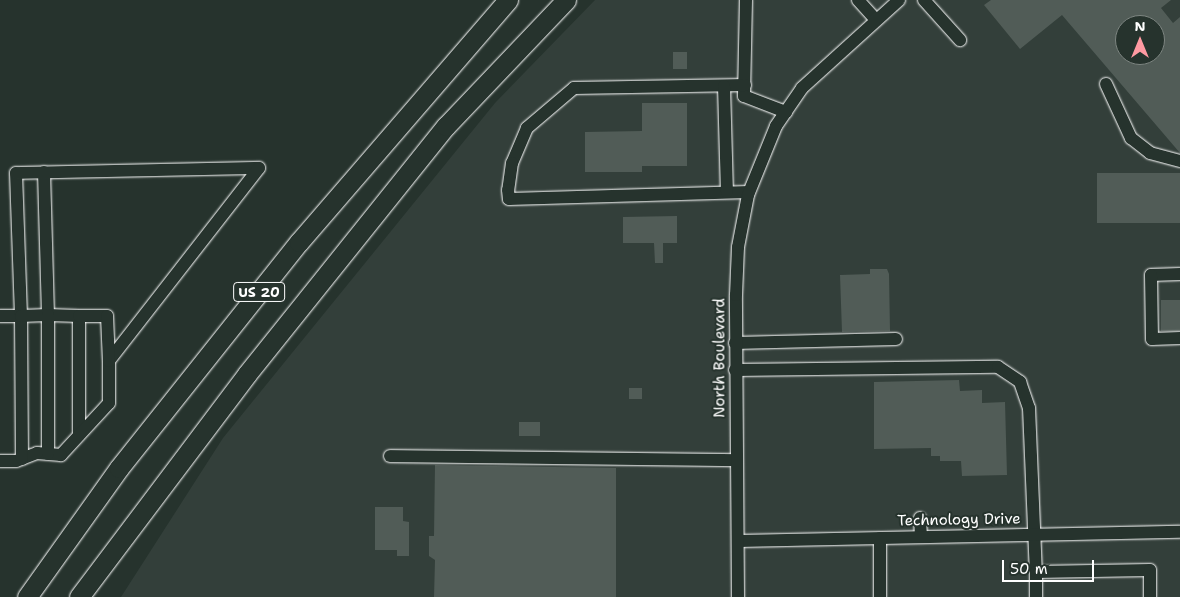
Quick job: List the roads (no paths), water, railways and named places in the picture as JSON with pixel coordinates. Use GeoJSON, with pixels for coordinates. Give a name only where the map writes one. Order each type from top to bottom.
{"type":"FeatureCollection","features":[{"type":"Feature","properties":{"kind":"highway","name":"US 20"},"geometry":{"type":"LineString","coordinates":[[27,597],[119,468],[298,242],[508,0]]}},
{"type":"Feature","properties":{"kind":"highway","name":"US 20"},"geometry":{"type":"LineString","coordinates":[[79,597],[247,374],[440,134],[566,0]]}},
{"type":"Feature","properties":{"kind":"street"},"geometry":{"type":"LineString","coordinates":[[746,0],[744,96],[786,112]]}},
{"type":"Feature","properties":{"kind":"street"},"geometry":{"type":"LineString","coordinates":[[858,0],[876,20]]}},
{"type":"Feature","properties":{"kind":"street","name":"North Boulevard"},"geometry":{"type":"LineString","coordinates":[[738,597],[739,541],[735,343],[738,247],[749,192],[776,126],[786,112],[832,57],[899,0]]}},
{"type":"Feature","properties":{"kind":"street"},"geometry":{"type":"LineString","coordinates":[[924,0],[960,40]]}},
{"type":"Feature","properties":{"kind":"street"},"geometry":{"type":"LineString","coordinates":[[1106,84],[1131,138],[1150,153],[1180,161]]}},
{"type":"Feature","properties":{"kind":"street"},"geometry":{"type":"LineString","coordinates":[[744,85],[574,88],[527,128],[512,163],[508,199],[749,192]]}},
{"type":"Feature","properties":{"kind":"street"},"geometry":{"type":"LineString","coordinates":[[724,86],[727,192]]}},
{"type":"Feature","properties":{"kind":"street"},"geometry":{"type":"LineString","coordinates":[[22,459],[21,316],[16,173],[259,168],[109,361]]}},
{"type":"Feature","properties":{"kind":"street"},"geometry":{"type":"LineString","coordinates":[[44,172],[48,315],[48,454]]}},
{"type":"Feature","properties":{"kind":"street"},"geometry":{"type":"LineString","coordinates":[[1180,274],[1151,274],[1152,339],[1180,338]]}},
{"type":"Feature","properties":{"kind":"street"},"geometry":{"type":"LineString","coordinates":[[0,316],[107,316],[109,361],[109,403],[61,455],[48,454],[0,461]]}},
{"type":"Feature","properties":{"kind":"street"},"geometry":{"type":"LineString","coordinates":[[79,316],[79,435]]}},
{"type":"Feature","properties":{"kind":"street"},"geometry":{"type":"LineString","coordinates":[[735,343],[896,339]]}},
{"type":"Feature","properties":{"kind":"street"},"geometry":{"type":"LineString","coordinates":[[735,370],[998,367],[1020,382],[1030,408],[1036,597]]}},
{"type":"Feature","properties":{"kind":"street"},"geometry":{"type":"LineString","coordinates":[[390,456],[737,460]]}},
{"type":"Feature","properties":{"kind":"street"},"geometry":{"type":"LineString","coordinates":[[920,518],[920,537]]}},
{"type":"Feature","properties":{"kind":"street","name":"Technology Drive"},"geometry":{"type":"LineString","coordinates":[[739,541],[1180,532]]}},
{"type":"Feature","properties":{"kind":"street"},"geometry":{"type":"LineString","coordinates":[[880,538],[880,597]]}},
{"type":"Feature","properties":{"kind":"street"},"geometry":{"type":"LineString","coordinates":[[1036,572],[1150,570],[1150,597]]}}]}
